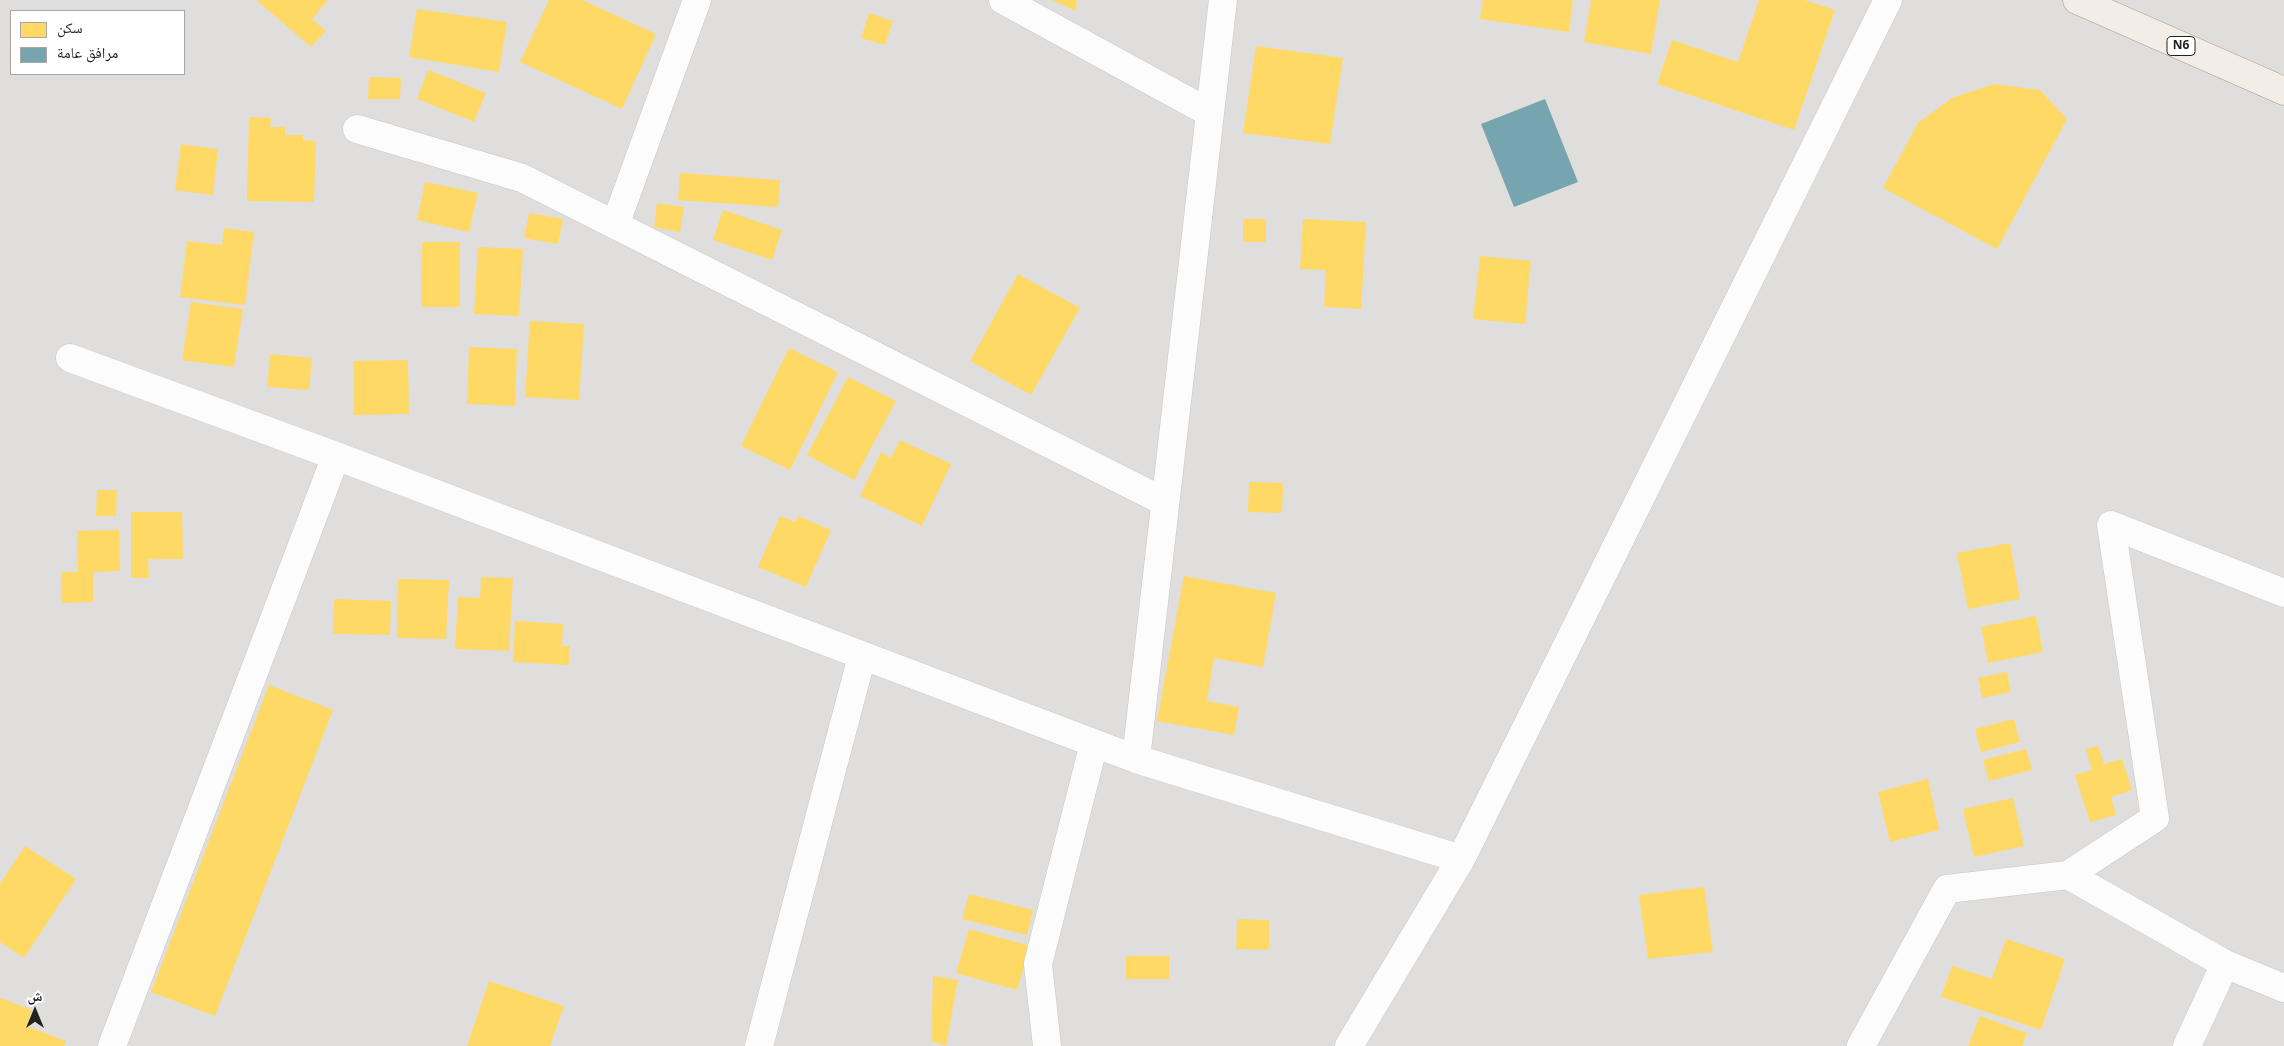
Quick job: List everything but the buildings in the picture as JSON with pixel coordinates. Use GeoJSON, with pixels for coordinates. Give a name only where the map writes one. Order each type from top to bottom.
{"type":"FeatureCollection","features":[{"type":"Feature","properties":{"kind":"main road","name":"N6"},"geometry":{"type":"LineString","coordinates":[[2077,0],[2284,91]]}},
{"type":"Feature","properties":{"kind":"street"},"geometry":{"type":"LineString","coordinates":[[615,225],[697,0]]}},
{"type":"Feature","properties":{"kind":"street"},"geometry":{"type":"LineString","coordinates":[[1003,0],[1210,113]]}},
{"type":"Feature","properties":{"kind":"street"},"geometry":{"type":"LineString","coordinates":[[1136,759],[1223,0]]}},
{"type":"Feature","properties":{"kind":"street"},"geometry":{"type":"LineString","coordinates":[[1349,1046],[1461,859],[1888,0]]}},
{"type":"Feature","properties":{"kind":"street"},"geometry":{"type":"LineString","coordinates":[[357,128],[522,178],[1165,502]]}},
{"type":"Feature","properties":{"kind":"street"},"geometry":{"type":"LineString","coordinates":[[70,358],[336,456],[1136,759],[1461,859]]}},
{"type":"Feature","properties":{"kind":"street"},"geometry":{"type":"LineString","coordinates":[[112,1046],[336,456]]}},
{"type":"Feature","properties":{"kind":"street"},"geometry":{"type":"LineString","coordinates":[[1860,1046],[1947,889],[2068,875],[2156,818],[2111,525],[2284,593]]}},
{"type":"Feature","properties":{"kind":"street"},"geometry":{"type":"LineString","coordinates":[[759,1046],[862,656]]}},
{"type":"Feature","properties":{"kind":"street"},"geometry":{"type":"LineString","coordinates":[[1047,1046],[1038,964],[1094,743]]}},
{"type":"Feature","properties":{"kind":"street"},"geometry":{"type":"LineString","coordinates":[[2068,875],[2225,964],[2284,988]]}},
{"type":"Feature","properties":{"kind":"street"},"geometry":{"type":"LineString","coordinates":[[2187,1046],[2225,964]]}},
{"type":"Feature","properties":{"kind":"shaded area"},"geometry":{"type":"Polygon","coordinates":[[[0,0],[2284,0],[2284,1046],[0,1046],[0,0]]]}}]}
